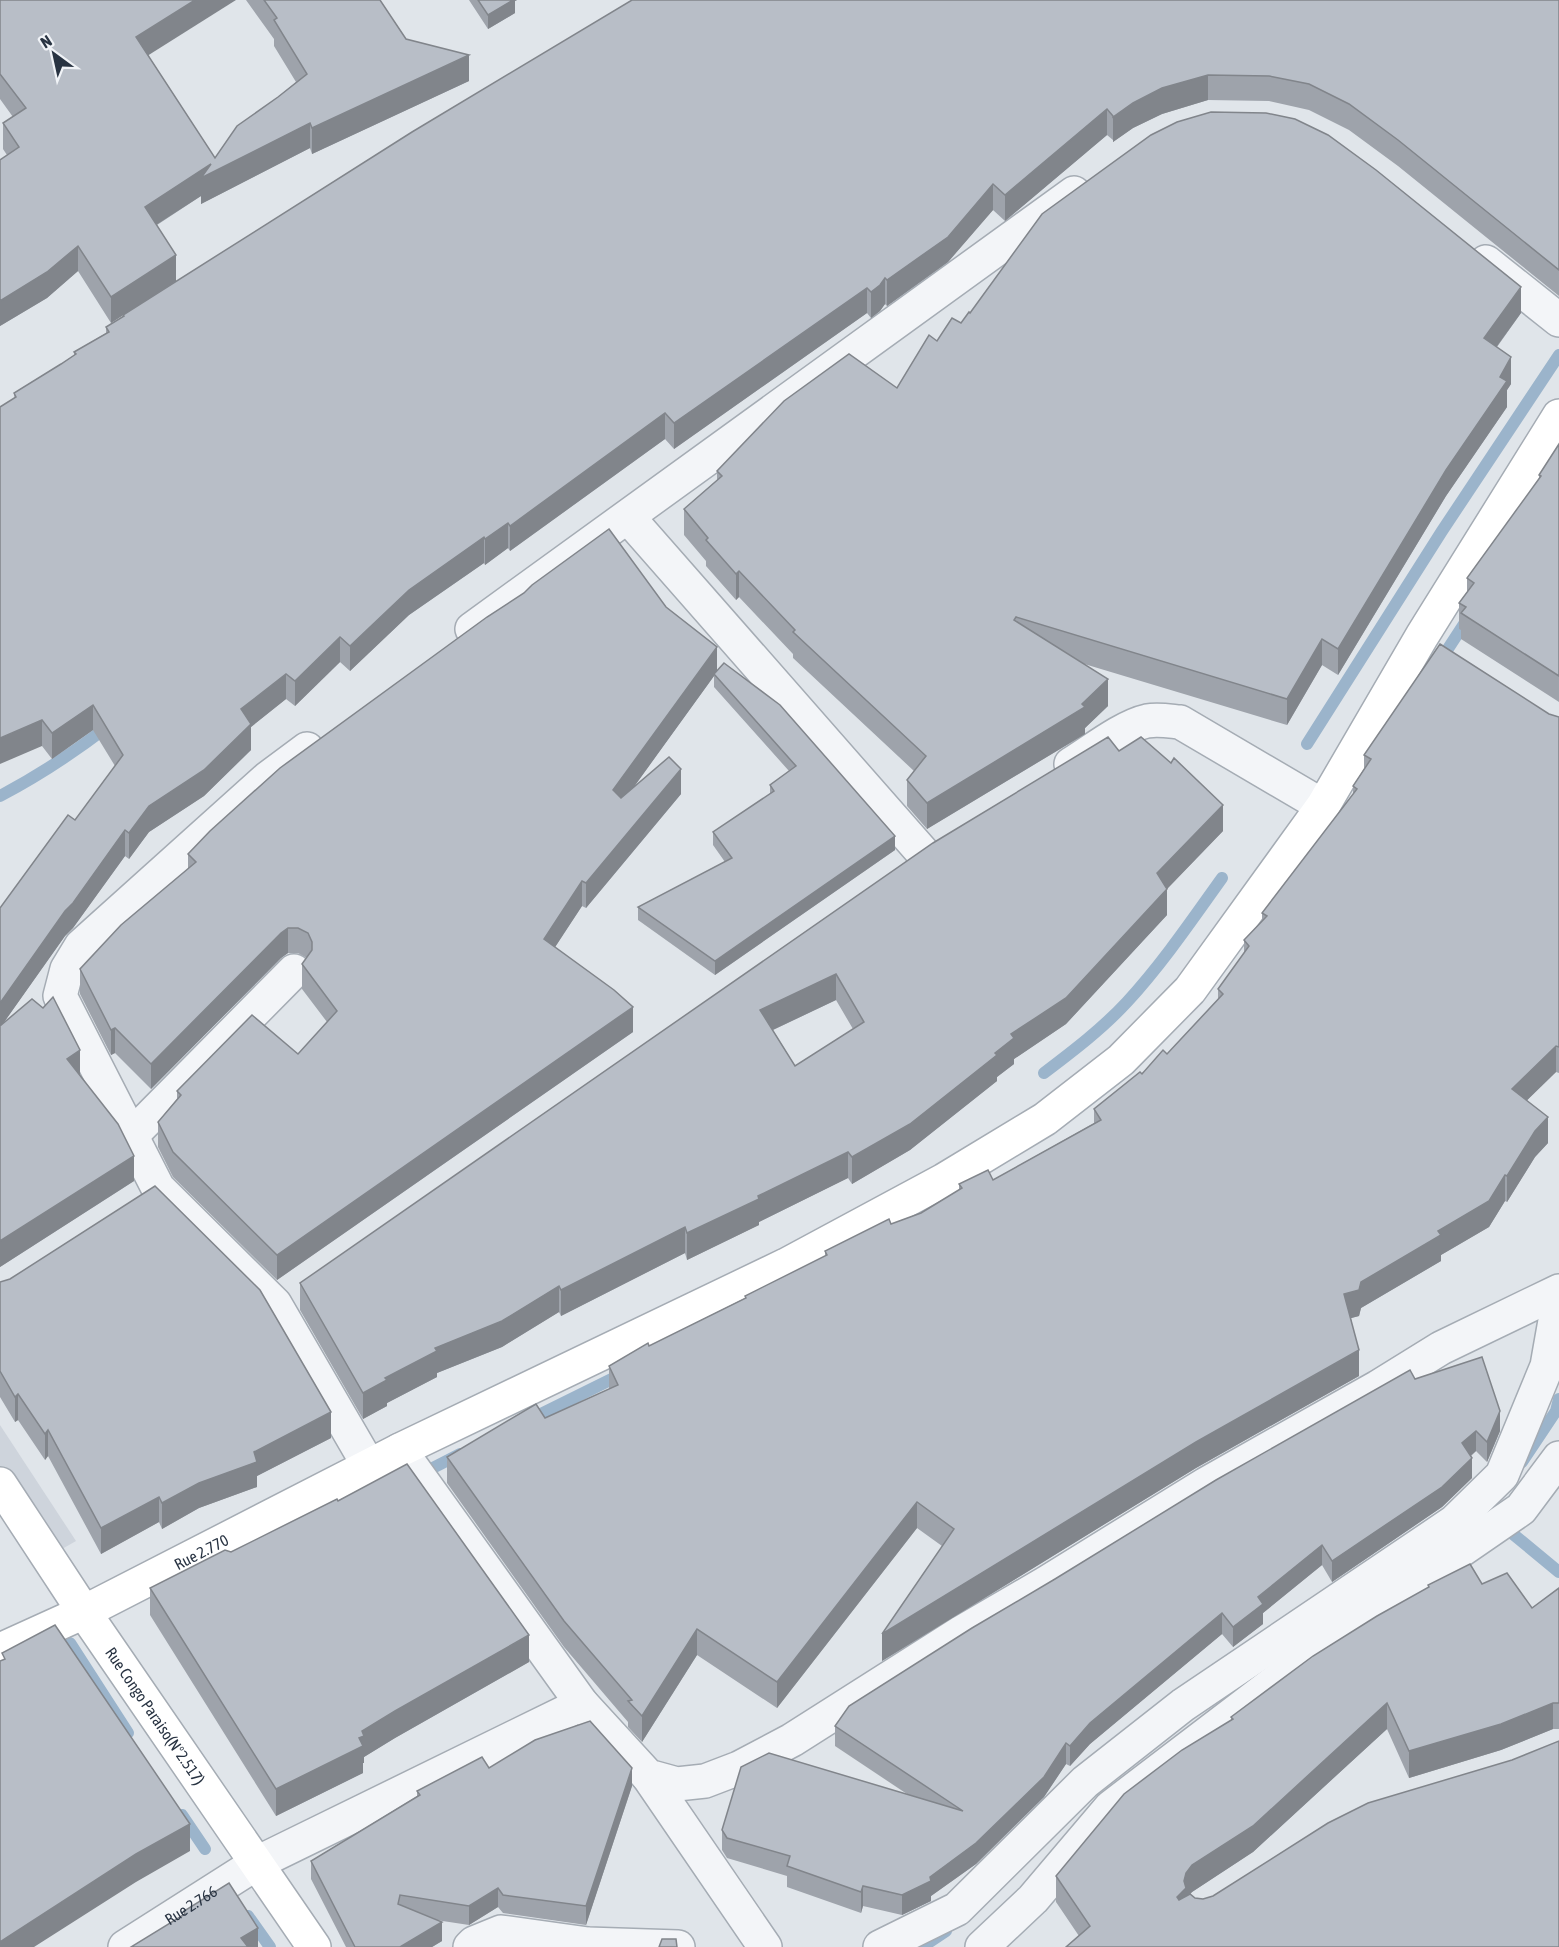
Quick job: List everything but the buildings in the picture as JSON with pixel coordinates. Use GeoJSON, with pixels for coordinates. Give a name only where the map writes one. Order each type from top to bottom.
{"type":"FeatureCollection","features":[{"type":"Feature","properties":{"kind":"street"},"geometry":{"type":"LineString","coordinates":[[448,647],[1102,173]]}},
{"type":"Feature","properties":{"kind":"street"},"geometry":{"type":"LineString","coordinates":[[1465,245],[1559,320]]}},
{"type":"Feature","properties":{"kind":"street","name":"Rue 2.770"},"geometry":{"type":"LineString","coordinates":[[0,1650],[84,1612],[400,1450],[786,1265],[944,1180],[1044,1119],[1121,1060],[1190,990],[1275,876],[1436,645],[1559,416]]}},
{"type":"Feature","properties":{"kind":"street"},"geometry":{"type":"LineString","coordinates":[[628,517],[913,860],[952,836]]}},
{"type":"Feature","properties":{"kind":"street"},"geometry":{"type":"LineString","coordinates":[[1041,782],[1130,728],[1146,721],[1163,720],[1180,722],[1323,806]]}},
{"type":"Feature","properties":{"kind":"street"},"geometry":{"type":"LineString","coordinates":[[334,729],[268,778],[81,946],[67,969],[60,996],[132,1135],[148,1194],[284,1297],[369,1466]]}},
{"type":"Feature","properties":{"kind":"street"},"geometry":{"type":"LineString","coordinates":[[132,1135],[294,972]]}},
{"type":"Feature","properties":{"kind":"street"},"geometry":{"type":"LineString","coordinates":[[648,1776],[677,1784],[705,1781],[739,1768],[792,1740],[962,1632],[1206,1484],[1378,1387],[1441,1348],[1559,1292]]}},
{"type":"Feature","properties":{"kind":"street"},"geometry":{"type":"LineString","coordinates":[[879,1947],[957,1909],[1085,1782],[1183,1705],[1454,1522],[1502,1475],[1547,1366],[1559,1298]]}},
{"type":"Feature","properties":{"kind":"street"},"geometry":{"type":"LineString","coordinates":[[400,1450],[582,1704],[648,1776],[765,1947]]}},
{"type":"Feature","properties":{"kind":"street"},"geometry":{"type":"LineString","coordinates":[[982,1947],[1033,1899],[1111,1807],[1322,1646],[1521,1509],[1559,1458]]}},
{"type":"Feature","properties":{"kind":"street","name":"Rue Congo Paraiso(N°2.517)"},"geometry":{"type":"LineString","coordinates":[[0,1484],[84,1612],[314,1947]]}},
{"type":"Feature","properties":{"kind":"street","name":"Rue 2.766"},"geometry":{"type":"LineString","coordinates":[[125,1947],[257,1863],[582,1704]]}},
{"type":"Feature","properties":{"kind":"street"},"geometry":{"type":"LineString","coordinates":[[470,1947],[474,1943],[501,1932],[588,1944],[678,1947]]}},
{"type":"Feature","properties":{"kind":"shaded area"},"geometry":{"type":"Polygon","coordinates":[[[0,1425],[76,1541],[34,1565],[0,1515],[0,1425]]]}},
{"type":"Feature","properties":{"kind":"waterway"},"geometry":{"type":"LineString","coordinates":[[1307,744],[1442,531],[1559,355]]}},
{"type":"Feature","properties":{"kind":"waterway"},"geometry":{"type":"LineString","coordinates":[[1440,661],[1468,618]]}},
{"type":"Feature","properties":{"kind":"waterway"},"geometry":{"type":"LineString","coordinates":[[0,796],[55,764],[107,727]]}},
{"type":"Feature","properties":{"kind":"waterway"},"geometry":{"type":"LineString","coordinates":[[1044,1073],[1097,1031],[1127,1002],[1165,957],[1222,878]]}},
{"type":"Feature","properties":{"kind":"waterway"},"geometry":{"type":"LineString","coordinates":[[527,1421],[624,1373]]}},
{"type":"Feature","properties":{"kind":"waterway"},"geometry":{"type":"LineString","coordinates":[[1522,1462],[1556,1411],[1559,1399]]}},
{"type":"Feature","properties":{"kind":"waterway"},"geometry":{"type":"LineString","coordinates":[[421,1474],[460,1454]]}},
{"type":"Feature","properties":{"kind":"waterway"},"geometry":{"type":"LineString","coordinates":[[1502,1525],[1559,1572]]}},
{"type":"Feature","properties":{"kind":"waterway"},"geometry":{"type":"LineString","coordinates":[[70,1643],[128,1733]]}},
{"type":"Feature","properties":{"kind":"waterway"},"geometry":{"type":"LineString","coordinates":[[182,1815],[205,1849]]}},
{"type":"Feature","properties":{"kind":"waterway"},"geometry":{"type":"LineString","coordinates":[[248,1916],[270,1947]]}},
{"type":"Feature","properties":{"kind":"waterway"},"geometry":{"type":"LineString","coordinates":[[922,1947],[946,1931]]}}]}
